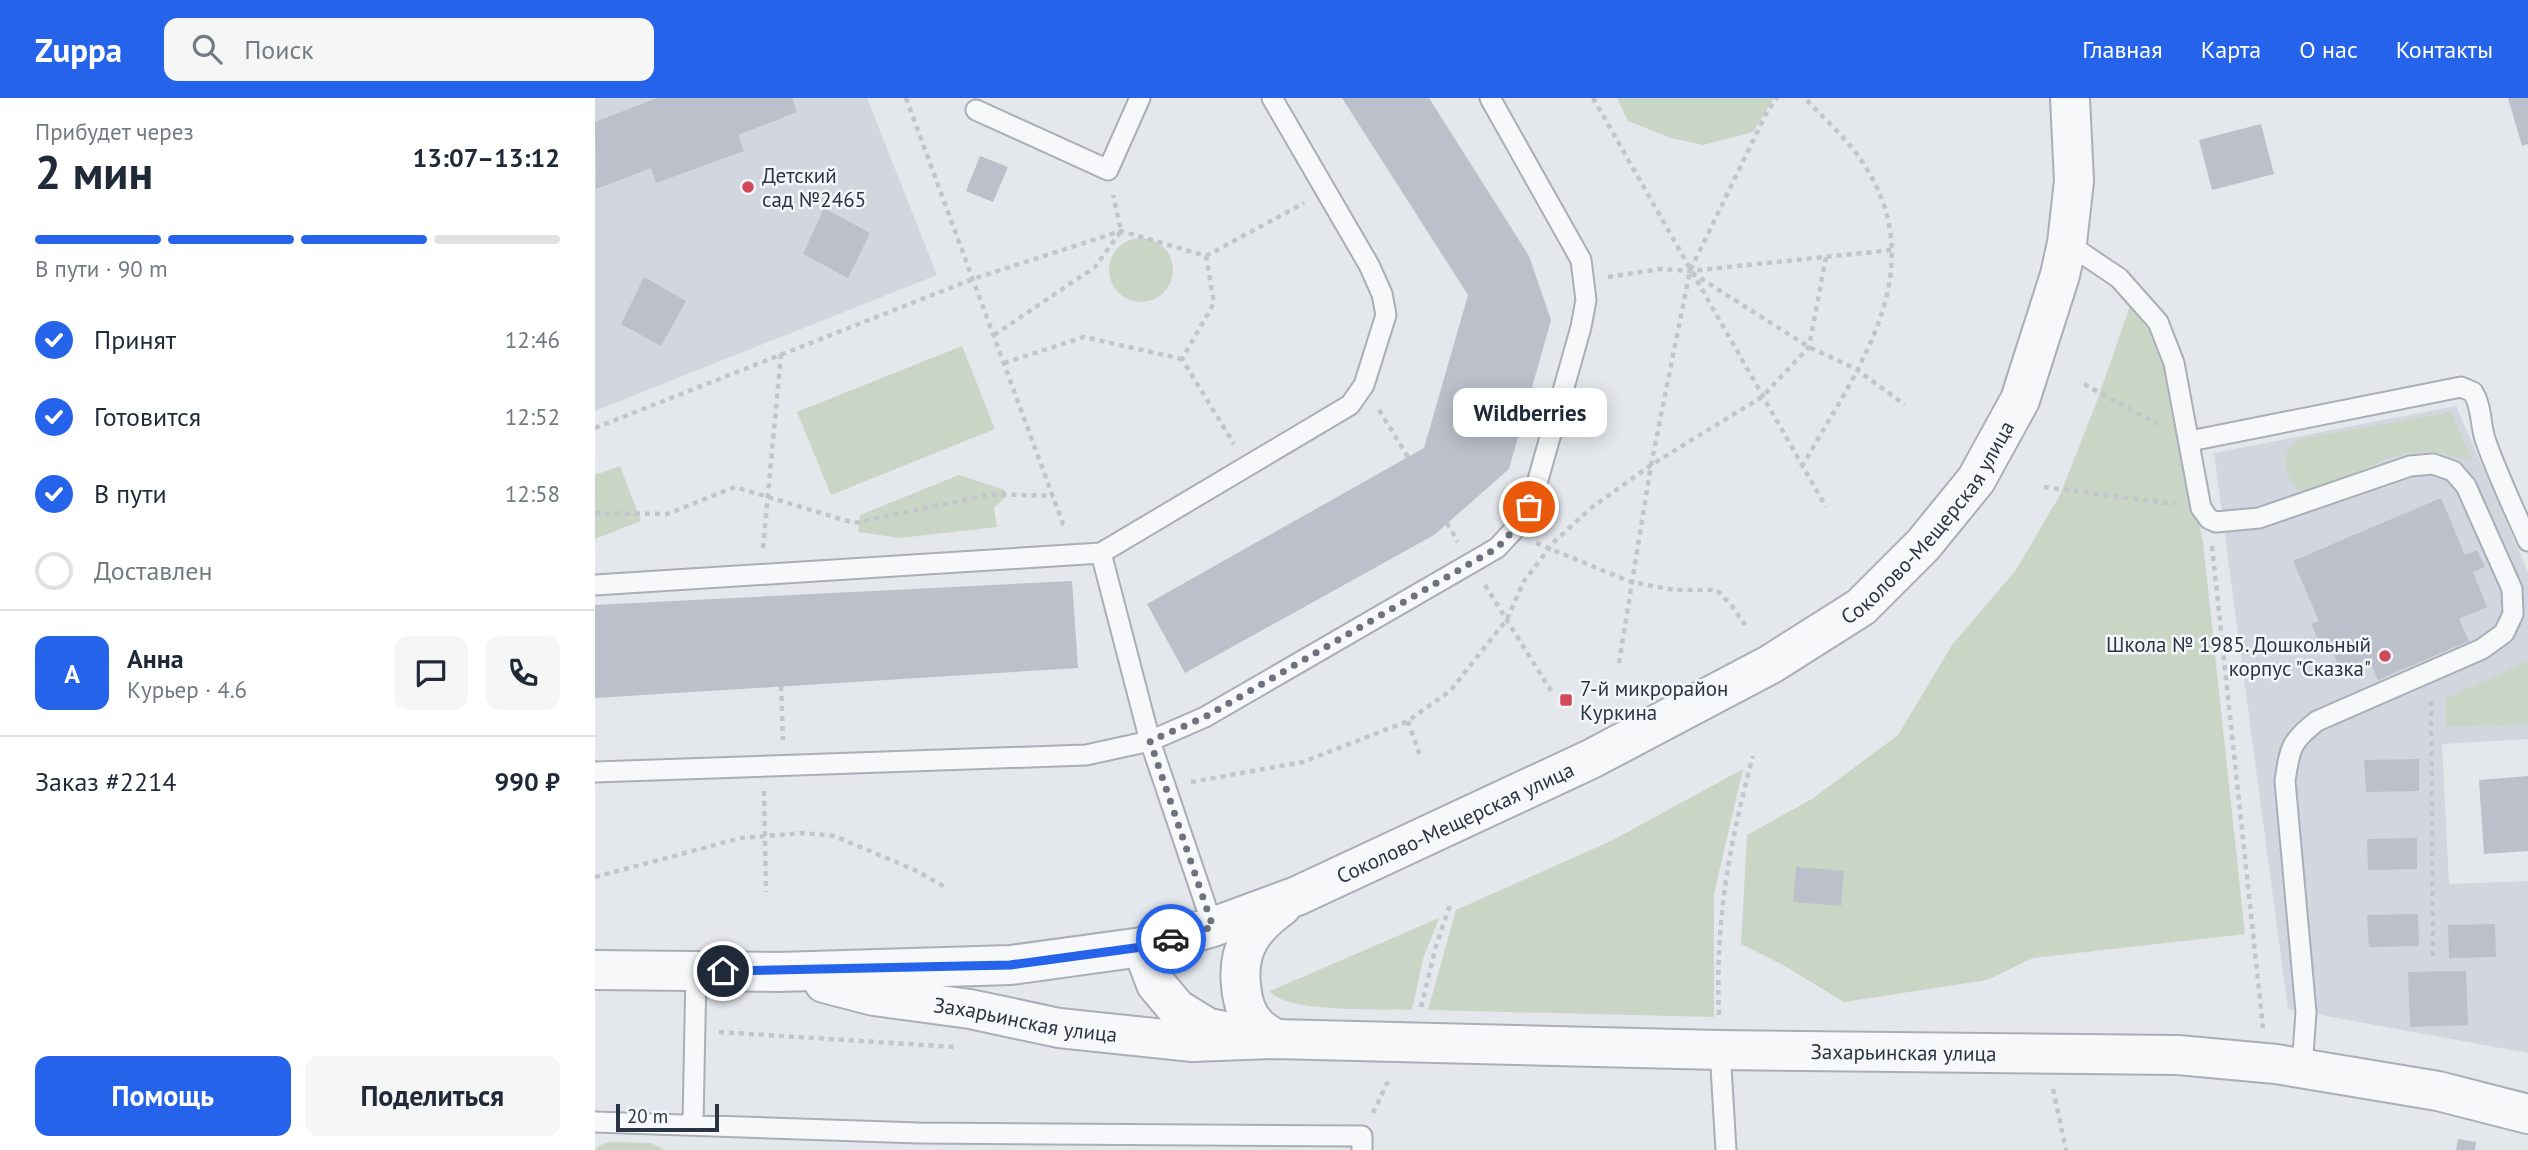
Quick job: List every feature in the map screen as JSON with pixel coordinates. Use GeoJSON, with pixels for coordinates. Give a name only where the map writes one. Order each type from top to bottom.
{"type":"FeatureCollection","features":[{"type":"Feature","properties":{"kind":"street","name":"Соколово-Мещерская улица"},"geometry":{"type":"LineString","coordinates":[[595,970],[778,972],[1010,965],[1142,947],[1213,927],[1297,896],[1591,759],[1771,664],[1861,607],[1923,545],[1976,480],[2020,400],[2060,275],[2067,243],[2074,181],[2070,98]]}},
{"type":"Feature","properties":{"kind":"street"},"geometry":{"type":"LineString","coordinates":[[1275,1040],[1255,1024],[1242,1000],[1239,966],[1249,938],[1263,920],[1297,896]]}},
{"type":"Feature","properties":{"kind":"street","name":"Захарьинская улица"},"geometry":{"type":"LineString","coordinates":[[1142,947],[1156,984],[1177,1009],[1208,1028],[1275,1040]]}},
{"type":"Feature","properties":{"kind":"street","name":"Захарьинская улица"},"geometry":{"type":"LineString","coordinates":[[778,972],[874,996],[969,1009],[1059,1028],[1193,1042],[1275,1040],[1720,1051],[2178,1055],[2285,1066],[2438,1091],[2528,1114]]}},
{"type":"Feature","properties":{"kind":"lane"},"geometry":{"type":"LineString","coordinates":[[976,110],[1108,170],[1140,98]]}},
{"type":"Feature","properties":{"kind":"lane"},"geometry":{"type":"LineString","coordinates":[[595,585],[1101,553],[1350,405],[1364,385],[1386,314],[1382,293],[1369,265],[1272,98]]}},
{"type":"Feature","properties":{"kind":"lane"},"geometry":{"type":"LineString","coordinates":[[595,772],[1086,755],[1150,741],[1205,717],[1497,548],[1523,520],[1534,494],[1581,327],[1586,300],[1585,280],[1576,250],[1489,98]]}},
{"type":"Feature","properties":{"kind":"lane"},"geometry":{"type":"LineString","coordinates":[[2067,243],[2119,278],[2158,322],[2174,363],[2205,513],[2216,522],[2259,518],[2410,466],[2434,464],[2453,471],[2466,486],[2512,589],[2513,614],[2504,634],[2482,649],[2317,721],[2297,737],[2289,757],[2285,781],[2306,1012],[2285,1066]]}},
{"type":"Feature","properties":{"kind":"lane"},"geometry":{"type":"LineString","coordinates":[[2190,441],[2461,387],[2473,391],[2480,403],[2484,435],[2497,474],[2528,541]]}},
{"type":"Feature","properties":{"kind":"lane"},"geometry":{"type":"LineString","coordinates":[[1101,553],[1150,741],[1213,927]]}},
{"type":"Feature","properties":{"kind":"lane"},"geometry":{"type":"LineString","coordinates":[[693,1124],[696,971]]}},
{"type":"Feature","properties":{"kind":"lane"},"geometry":{"type":"LineString","coordinates":[[1720,1051],[1726,1150]]}},
{"type":"Feature","properties":{"kind":"lane"},"geometry":{"type":"LineString","coordinates":[[595,1122],[919,1133],[1173,1135],[1362,1143]]}},
{"type":"Feature","properties":{"kind":"lane"},"geometry":{"type":"LineString","coordinates":[[919,1133],[934,1150]]}},
{"type":"Feature","properties":{"kind":"lane"},"geometry":{"type":"LineString","coordinates":[[1173,1135],[1186,1150]]}},
{"type":"Feature","properties":{"kind":"path"},"geometry":{"type":"LineString","coordinates":[[906,98],[1063,524],[1101,553]]}},
{"type":"Feature","properties":{"kind":"path"},"geometry":{"type":"LineString","coordinates":[[1593,98],[1826,507]]}},
{"type":"Feature","properties":{"kind":"path"},"geometry":{"type":"LineString","coordinates":[[1619,663],[1651,465],[1690,271],[1767,112],[1777,98]]}},
{"type":"Feature","properties":{"kind":"path"},"geometry":{"type":"LineString","coordinates":[[1802,467],[1881,322],[1890,291],[1892,250],[1886,208],[1864,164],[1805,98]]}},
{"type":"Feature","properties":{"kind":"path"},"geometry":{"type":"LineString","coordinates":[[994,335],[1095,267],[1121,230],[1108,170]]}},
{"type":"Feature","properties":{"kind":"path"},"geometry":{"type":"LineString","coordinates":[[595,428],[973,279],[1121,230],[1206,256],[1326,191]]}},
{"type":"Feature","properties":{"kind":"path"},"geometry":{"type":"LineString","coordinates":[[1585,280],[1661,269],[1690,271],[1892,250]]}},
{"type":"Feature","properties":{"kind":"path"},"geometry":{"type":"LineString","coordinates":[[1182,359],[1214,303],[1206,256]]}},
{"type":"Feature","properties":{"kind":"path"},"geometry":{"type":"LineString","coordinates":[[1166,787],[1303,762],[1408,722],[1451,690],[1507,619],[1524,581],[1549,548],[1591,508],[1651,465],[1762,397],[1809,347],[1826,257]]}},
{"type":"Feature","properties":{"kind":"path"},"geometry":{"type":"LineString","coordinates":[[1690,271],[1809,347],[1857,369],[1905,405]]}},
{"type":"Feature","properties":{"kind":"path"},"geometry":{"type":"LineString","coordinates":[[1004,363],[1084,337],[1182,359],[1248,466]]}},
{"type":"Feature","properties":{"kind":"path"},"geometry":{"type":"LineString","coordinates":[[761,576],[781,354]]}},
{"type":"Feature","properties":{"kind":"path"},"geometry":{"type":"LineString","coordinates":[[2084,384],[2190,441]]}},
{"type":"Feature","properties":{"kind":"path"},"geometry":{"type":"LineString","coordinates":[[1364,385],[1408,457]]}},
{"type":"Feature","properties":{"kind":"path"},"geometry":{"type":"LineString","coordinates":[[595,513],[667,514],[735,486],[855,523],[992,494],[1053,496]]}},
{"type":"Feature","properties":{"kind":"path"},"geometry":{"type":"LineString","coordinates":[[2044,486],[2205,513],[2285,1066]]}},
{"type":"Feature","properties":{"kind":"path"},"geometry":{"type":"LineString","coordinates":[[1512,533],[1631,582],[1675,590],[1717,590],[1745,625]]}},
{"type":"Feature","properties":{"kind":"path"},"geometry":{"type":"LineString","coordinates":[[1470,563],[1553,694]]}},
{"type":"Feature","properties":{"kind":"path"},"geometry":{"type":"LineString","coordinates":[[2431,672],[2433,958]]}},
{"type":"Feature","properties":{"kind":"path"},"geometry":{"type":"LineString","coordinates":[[781,686],[784,765]]}},
{"type":"Feature","properties":{"kind":"path"},"geometry":{"type":"LineString","coordinates":[[1408,722],[1420,756]]}},
{"type":"Feature","properties":{"kind":"path"},"geometry":{"type":"LineString","coordinates":[[1720,1051],[1718,989],[1721,907],[1735,822],[1753,756]]}},
{"type":"Feature","properties":{"kind":"path"},"geometry":{"type":"LineString","coordinates":[[764,766],[766,892]]}},
{"type":"Feature","properties":{"kind":"path"},"geometry":{"type":"LineString","coordinates":[[595,877],[741,838],[803,833],[834,836],[915,870],[945,887]]}},
{"type":"Feature","properties":{"kind":"path"},"geometry":{"type":"LineString","coordinates":[[1418,1043],[1422,995],[1450,905]]}},
{"type":"Feature","properties":{"kind":"path"},"geometry":{"type":"LineString","coordinates":[[1362,1143],[1391,1073]]}},
{"type":"Feature","properties":{"kind":"path"},"geometry":{"type":"LineString","coordinates":[[2052,1086],[2066,1150]]}},
{"type":"Feature","properties":{"kind":"shaded area","name":"Детский сад №2465"},"geometry":{"type":"Polygon","coordinates":[[[595,98],[867,98],[937,275],[595,411],[595,98]]]}},
{"type":"Feature","properties":{"kind":"shaded area","name":"Школа № 1985. Дошкольный корпус \"Сказка\""},"geometry":{"type":"Polygon","coordinates":[[[2456,406],[2528,572],[2528,739],[2442,744],[2449,884],[2528,881],[2528,1053],[2288,1009],[2214,453],[2456,406]]]}},
{"type":"Feature","properties":{"kind":"green space"},"geometry":{"type":"Polygon","coordinates":[[[1617,98],[1774,98],[1753,132],[1703,145],[1671,138],[1628,121],[1617,98]]]}},
{"type":"Feature","properties":{"kind":"green space"},"geometry":{"type":"Polygon","coordinates":[[[1141,238],[1159,244],[1167,252],[1173,270],[1167,288],[1159,296],[1141,302],[1123,296],[1115,288],[1109,270],[1115,252],[1123,244],[1141,238]]]}},
{"type":"Feature","properties":{"kind":"green space"},"geometry":{"type":"Polygon","coordinates":[[[2130,306],[2149,331],[2168,379],[2203,542],[2245,934],[2033,958],[1987,980],[1844,1002],[1783,965],[1741,944],[1747,835],[1812,799],[1898,735],[1952,645],[2016,570],[2060,495],[2130,306]]]}},
{"type":"Feature","properties":{"kind":"green space"},"geometry":{"type":"Polygon","coordinates":[[[962,346],[995,429],[831,495],[797,412],[962,346]]]}},
{"type":"Feature","properties":{"kind":"green space"},"geometry":{"type":"Polygon","coordinates":[[[2451,412],[2472,461],[2438,453],[2402,454],[2337,484],[2311,491],[2297,489],[2288,475],[2286,455],[2301,439],[2451,412]]]}},
{"type":"Feature","properties":{"kind":"green space"},"geometry":{"type":"Polygon","coordinates":[[[620,466],[641,521],[595,539],[595,475],[620,466]]]}},
{"type":"Feature","properties":{"kind":"green space"},"geometry":{"type":"Polygon","coordinates":[[[959,475],[1005,490],[1005,497],[994,508],[997,527],[900,538],[858,532],[860,515],[959,475]]]}},
{"type":"Feature","properties":{"kind":"green space"},"geometry":{"type":"Polygon","coordinates":[[[2528,661],[2528,724],[2446,727],[2445,699],[2528,661]]]}},
{"type":"Feature","properties":{"kind":"green space"},"geometry":{"type":"Polygon","coordinates":[[[1743,769],[1714,894],[1714,1017],[1428,1010],[1456,910],[1613,840],[1743,769]]]}},
{"type":"Feature","properties":{"kind":"green space"},"geometry":{"type":"Polygon","coordinates":[[[1439,918],[1423,959],[1412,1010],[1314,1006],[1279,998],[1270,991],[1439,918]]]}},
{"type":"Feature","properties":{"kind":"green space"},"geometry":{"type":"Polygon","coordinates":[[[611,1142],[651,1143],[665,1150],[595,1150],[600,1145],[611,1142]]]}},
{"type":"Feature","properties":{"kind":"building"},"geometry":{"type":"Polygon","coordinates":[[[657,98],[792,98],[797,112],[738,135],[744,151],[656,183],[651,168],[596,189],[595,122],[657,98]]]}},
{"type":"Feature","properties":{"kind":"building"},"geometry":{"type":"Polygon","coordinates":[[[1342,98],[1429,98],[1529,256],[1551,320],[1509,469],[1434,535],[1185,673],[1147,604],[1424,448],[1468,295],[1342,98]]]}},
{"type":"Feature","properties":{"kind":"building"},"geometry":{"type":"Polygon","coordinates":[[[2508,98],[2528,98],[2528,144],[2522,146],[2508,98]]]}},
{"type":"Feature","properties":{"kind":"building"},"geometry":{"type":"Polygon","coordinates":[[[2261,124],[2274,174],[2212,190],[2199,140],[2261,124]]]}},
{"type":"Feature","properties":{"kind":"building"},"geometry":{"type":"Polygon","coordinates":[[[980,156],[1008,167],[993,202],[966,191],[980,156]]]}},
{"type":"Feature","properties":{"kind":"building"},"geometry":{"type":"Polygon","coordinates":[[[824,208],[870,233],[848,278],[803,254],[824,208]]]}},
{"type":"Feature","properties":{"kind":"building"},"geometry":{"type":"Polygon","coordinates":[[[644,277],[686,301],[661,346],[621,324],[644,277]]]}},
{"type":"Feature","properties":{"kind":"building"},"geometry":{"type":"Polygon","coordinates":[[[2441,498],[2465,555],[2477,550],[2485,567],[2473,572],[2487,607],[2459,619],[2469,641],[2378,680],[2369,659],[2341,671],[2328,641],[2320,644],[2311,624],[2319,621],[2293,561],[2441,498]]]}},
{"type":"Feature","properties":{"kind":"building"},"geometry":{"type":"Polygon","coordinates":[[[1072,581],[1078,668],[595,698],[595,605],[1072,581]]]}},
{"type":"Feature","properties":{"kind":"building"},"geometry":{"type":"Polygon","coordinates":[[[2419,759],[2419,791],[2366,792],[2364,760],[2419,759]]]}},
{"type":"Feature","properties":{"kind":"building"},"geometry":{"type":"Polygon","coordinates":[[[2528,776],[2528,851],[2484,854],[2479,780],[2528,776]]]}},
{"type":"Feature","properties":{"kind":"building"},"geometry":{"type":"Polygon","coordinates":[[[2417,838],[2417,869],[2368,870],[2367,839],[2417,838]]]}},
{"type":"Feature","properties":{"kind":"building"},"geometry":{"type":"Polygon","coordinates":[[[1796,867],[1844,871],[1841,906],[1793,902],[1796,867]]]}},
{"type":"Feature","properties":{"kind":"building"},"geometry":{"type":"Polygon","coordinates":[[[2418,914],[2419,946],[2369,947],[2367,915],[2418,914]]]}},
{"type":"Feature","properties":{"kind":"building"},"geometry":{"type":"Polygon","coordinates":[[[2495,924],[2496,957],[2449,958],[2448,925],[2495,924]]]}},
{"type":"Feature","properties":{"kind":"building"},"geometry":{"type":"Polygon","coordinates":[[[2466,971],[2468,1025],[2410,1027],[2408,972],[2466,971]]]}},
{"type":"Feature","properties":{"kind":"building"},"geometry":{"type":"Polygon","coordinates":[[[2458,1139],[2476,1142],[2475,1150],[2456,1150],[2458,1139]]]}},
{"type":"Feature","properties":{"kind":"way so far"},"geometry":{"type":"LineString","coordinates":[[1171,939],[1213,927],[1150,741],[1205,717],[1497,548],[1523,520],[1529,507]]}},
{"type":"Feature","properties":{"kind":"place","name":"Детский сад №2465"},"geometry":{"type":"Point","coordinates":[748,187]}},
{"type":"Feature","properties":{"kind":"place","name":"Wildberries"},"geometry":{"type":"Point","coordinates":[1529,507]}},
{"type":"Feature","properties":{"kind":"place","name":"Школа № 1985. Дошкольный корпус \"Сказка\""},"geometry":{"type":"Point","coordinates":[2385,656]}},
{"type":"Feature","properties":{"kind":"place","name":"7-й микрорайон Куркина"},"geometry":{"type":"Point","coordinates":[1566,700]}},
{"type":"Feature","properties":{"kind":"route"},"geometry":{"type":"LineString","coordinates":[[723,971],[778,972],[1010,965],[1142,947],[1171,939]]}}]}
